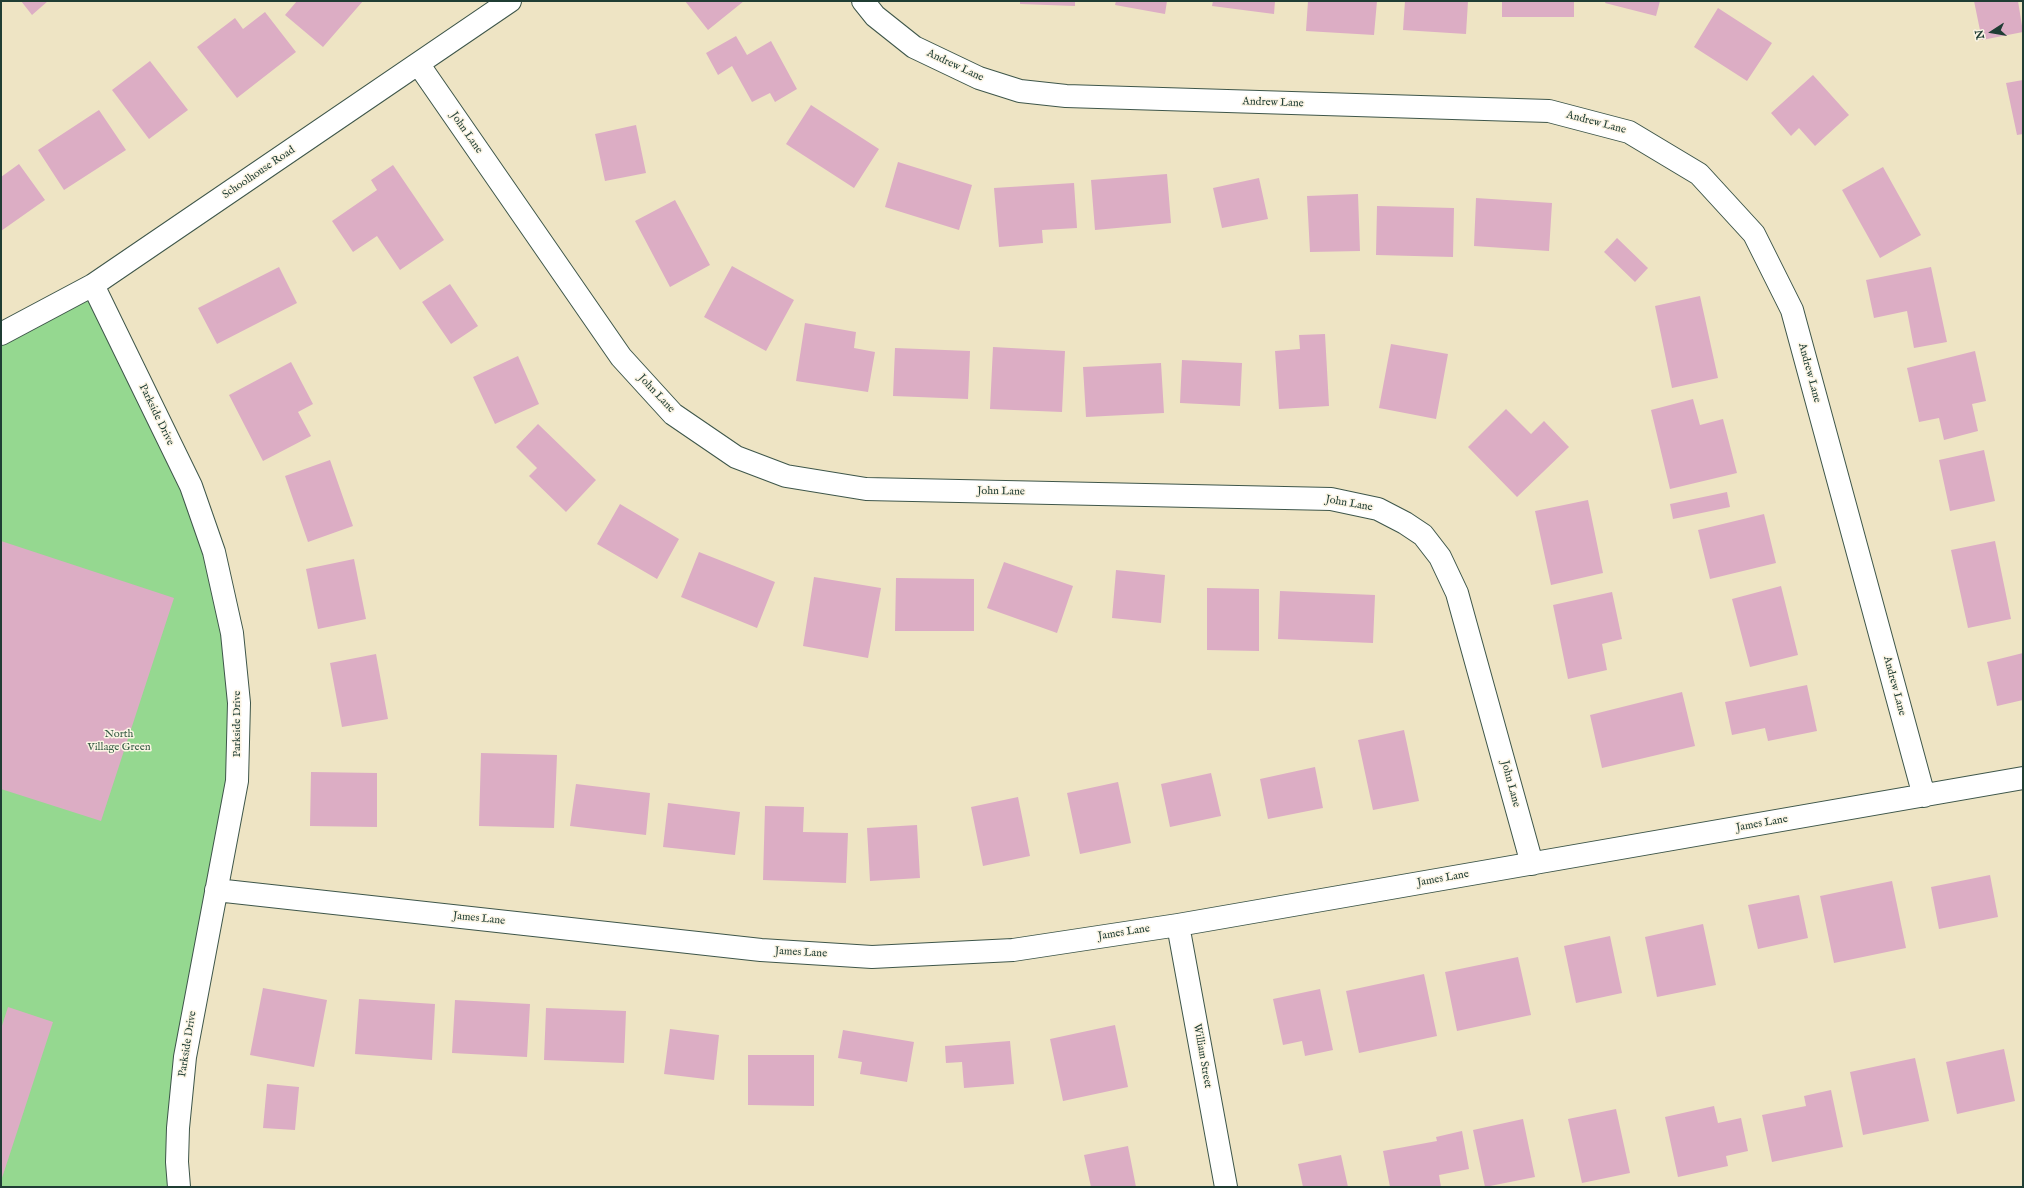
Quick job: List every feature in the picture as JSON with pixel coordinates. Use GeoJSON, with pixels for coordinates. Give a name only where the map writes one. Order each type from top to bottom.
{"type":"FeatureCollection","features":[{"type":"Feature","properties":{"kind":"street","name":"Schoolhouse Road"},"geometry":{"type":"LineString","coordinates":[[1,334],[92,285],[419,65],[510,1]]}},
{"type":"Feature","properties":{"kind":"street","name":"Andrew Lane"},"geometry":{"type":"LineString","coordinates":[[863,1],[875,16],[914,46],[979,78],[1020,91],[1074,96],[1549,111],[1629,132],[1699,174],[1754,234],[1792,310],[1924,796]]}},
{"type":"Feature","properties":{"kind":"street","name":"John Lane"},"geometry":{"type":"LineString","coordinates":[[419,65],[621,357],[673,414],[736,457],[786,476],[866,489],[1331,499],[1378,509],[1406,522],[1423,535],[1440,557],[1457,593],[1532,864]]}},
{"type":"Feature","properties":{"kind":"street","name":"Parkside Drive"},"geometry":{"type":"LineString","coordinates":[[92,285],[191,486],[214,552],[232,633],[239,703],[237,781],[184,1057],[177,1155],[179,1187]]}},
{"type":"Feature","properties":{"kind":"street","name":"James Lane"},"geometry":{"type":"LineString","coordinates":[[216,890],[761,950],[872,956],[1014,950],[1178,925],[2023,778]]}},
{"type":"Feature","properties":{"kind":"street","name":"William Street"},"geometry":{"type":"LineString","coordinates":[[1178,925],[1226,1187]]}},
{"type":"Feature","properties":{"kind":"green space","name":"North Village Green"},"geometry":{"type":"Polygon","coordinates":[[[87,290],[190,490],[237,706],[185,1051],[178,1187],[1,1187],[1,334],[87,290]]]}},
{"type":"Feature","properties":{"kind":"building"},"geometry":{"type":"Polygon","coordinates":[[[21,1],[48,1],[32,15],[21,1]]]}},
{"type":"Feature","properties":{"kind":"building"},"geometry":{"type":"Polygon","coordinates":[[[297,1],[363,1],[323,47],[285,15],[297,1]]]}},
{"type":"Feature","properties":{"kind":"building"},"geometry":{"type":"Polygon","coordinates":[[[685,1],[744,1],[708,30],[685,1]]]}},
{"type":"Feature","properties":{"kind":"building"},"geometry":{"type":"Polygon","coordinates":[[[1020,1],[1075,1],[1075,6],[1020,4],[1020,1]]]}},
{"type":"Feature","properties":{"kind":"building"},"geometry":{"type":"Polygon","coordinates":[[[1116,1],[1167,1],[1165,14],[1115,5],[1116,1]]]}},
{"type":"Feature","properties":{"kind":"building"},"geometry":{"type":"Polygon","coordinates":[[[1213,1],[1275,1],[1274,14],[1212,6],[1213,1]]]}},
{"type":"Feature","properties":{"kind":"building"},"geometry":{"type":"Polygon","coordinates":[[[1308,1],[1377,1],[1374,35],[1306,31],[1308,1]]]}},
{"type":"Feature","properties":{"kind":"building"},"geometry":{"type":"Polygon","coordinates":[[[1405,1],[1468,1],[1466,34],[1403,30],[1405,1]]]}},
{"type":"Feature","properties":{"kind":"building"},"geometry":{"type":"Polygon","coordinates":[[[1502,1],[1574,1],[1574,17],[1502,17],[1502,1]]]}},
{"type":"Feature","properties":{"kind":"building"},"geometry":{"type":"Polygon","coordinates":[[[1606,1],[1660,1],[1656,16],[1605,3],[1606,1]]]}},
{"type":"Feature","properties":{"kind":"building"},"geometry":{"type":"Polygon","coordinates":[[[1974,1],[2018,1],[2023,32],[1982,40],[1974,1]]]}},
{"type":"Feature","properties":{"kind":"building"},"geometry":{"type":"Polygon","coordinates":[[[1718,8],[1772,43],[1747,81],[1694,47],[1718,8]]]}},
{"type":"Feature","properties":{"kind":"building"},"geometry":{"type":"Polygon","coordinates":[[[265,12],[296,52],[237,98],[197,47],[235,18],[243,29],[265,12]]]}},
{"type":"Feature","properties":{"kind":"building"},"geometry":{"type":"Polygon","coordinates":[[[736,36],[747,55],[771,41],[797,89],[775,102],[770,93],[752,102],[732,66],[718,75],[706,53],[736,36]]]}},
{"type":"Feature","properties":{"kind":"building"},"geometry":{"type":"Polygon","coordinates":[[[150,61],[188,110],[149,139],[112,90],[150,61]]]}},
{"type":"Feature","properties":{"kind":"building"},"geometry":{"type":"Polygon","coordinates":[[[1813,75],[1849,115],[1815,146],[1799,128],[1791,136],[1771,113],[1813,75]]]}},
{"type":"Feature","properties":{"kind":"building"},"geometry":{"type":"Polygon","coordinates":[[[2023,80],[2023,134],[2017,135],[2006,83],[2023,80]]]}},
{"type":"Feature","properties":{"kind":"building"},"geometry":{"type":"Polygon","coordinates":[[[811,105],[879,149],[854,188],[786,144],[811,105]]]}},
{"type":"Feature","properties":{"kind":"building"},"geometry":{"type":"Polygon","coordinates":[[[99,110],[126,150],[64,190],[38,150],[99,110]]]}},
{"type":"Feature","properties":{"kind":"building"},"geometry":{"type":"Polygon","coordinates":[[[636,125],[646,173],[605,181],[595,134],[636,125]]]}},
{"type":"Feature","properties":{"kind":"building"},"geometry":{"type":"Polygon","coordinates":[[[898,162],[972,185],[959,230],[885,207],[898,162]]]}},
{"type":"Feature","properties":{"kind":"building"},"geometry":{"type":"Polygon","coordinates":[[[19,164],[45,200],[1,231],[1,177],[19,164]]]}},
{"type":"Feature","properties":{"kind":"building"},"geometry":{"type":"Polygon","coordinates":[[[393,165],[444,240],[400,270],[377,236],[353,252],[332,221],[377,190],[371,180],[393,165]]]}},
{"type":"Feature","properties":{"kind":"building"},"geometry":{"type":"Polygon","coordinates":[[[1883,167],[1921,235],[1880,258],[1842,190],[1883,167]]]}},
{"type":"Feature","properties":{"kind":"building"},"geometry":{"type":"Polygon","coordinates":[[[1167,174],[1171,223],[1095,230],[1091,180],[1167,174]]]}},
{"type":"Feature","properties":{"kind":"building"},"geometry":{"type":"Polygon","coordinates":[[[1259,178],[1268,219],[1222,228],[1213,188],[1259,178]]]}},
{"type":"Feature","properties":{"kind":"building"},"geometry":{"type":"Polygon","coordinates":[[[1074,183],[1077,228],[1042,230],[1043,243],[999,247],[994,188],[1074,183]]]}},
{"type":"Feature","properties":{"kind":"building"},"geometry":{"type":"Polygon","coordinates":[[[1358,194],[1360,251],[1310,252],[1307,196],[1358,194]]]}},
{"type":"Feature","properties":{"kind":"building"},"geometry":{"type":"Polygon","coordinates":[[[1476,198],[1552,203],[1549,251],[1474,246],[1476,198]]]}},
{"type":"Feature","properties":{"kind":"building"},"geometry":{"type":"Polygon","coordinates":[[[675,200],[710,265],[670,287],[635,221],[675,200]]]}},
{"type":"Feature","properties":{"kind":"building"},"geometry":{"type":"Polygon","coordinates":[[[1377,206],[1454,208],[1453,257],[1376,255],[1377,206]]]}},
{"type":"Feature","properties":{"kind":"building"},"geometry":{"type":"Polygon","coordinates":[[[1617,238],[1648,268],[1635,282],[1604,252],[1617,238]]]}},
{"type":"Feature","properties":{"kind":"building"},"geometry":{"type":"Polygon","coordinates":[[[732,266],[794,300],[766,351],[704,317],[732,266]]]}},
{"type":"Feature","properties":{"kind":"building"},"geometry":{"type":"Polygon","coordinates":[[[279,267],[297,303],[217,344],[198,308],[279,267]]]}},
{"type":"Feature","properties":{"kind":"building"},"geometry":{"type":"Polygon","coordinates":[[[1931,267],[1947,342],[1914,348],[1907,311],[1874,318],[1866,280],[1931,267]]]}},
{"type":"Feature","properties":{"kind":"building"},"geometry":{"type":"Polygon","coordinates":[[[450,284],[478,326],[451,344],[422,302],[450,284]]]}},
{"type":"Feature","properties":{"kind":"building"},"geometry":{"type":"Polygon","coordinates":[[[1700,296],[1718,378],[1672,388],[1655,306],[1700,296]]]}},
{"type":"Feature","properties":{"kind":"building"},"geometry":{"type":"Polygon","coordinates":[[[805,323],[856,332],[854,348],[875,352],[868,392],[796,381],[805,323]]]}},
{"type":"Feature","properties":{"kind":"building"},"geometry":{"type":"Polygon","coordinates":[[[1325,334],[1329,406],[1279,409],[1275,351],[1300,349],[1299,335],[1325,334]]]}},
{"type":"Feature","properties":{"kind":"building"},"geometry":{"type":"Polygon","coordinates":[[[1391,344],[1448,354],[1436,419],[1379,408],[1391,344]]]}},
{"type":"Feature","properties":{"kind":"building"},"geometry":{"type":"Polygon","coordinates":[[[993,347],[1065,351],[1062,412],[990,409],[993,347]]]}},
{"type":"Feature","properties":{"kind":"building"},"geometry":{"type":"Polygon","coordinates":[[[895,348],[970,351],[968,399],[893,396],[895,348]]]}},
{"type":"Feature","properties":{"kind":"building"},"geometry":{"type":"Polygon","coordinates":[[[1975,351],[1986,401],[1972,404],[1978,431],[1944,440],[1939,418],[1919,422],[1907,368],[1975,351]]]}},
{"type":"Feature","properties":{"kind":"building"},"geometry":{"type":"Polygon","coordinates":[[[518,356],[539,404],[495,424],[473,377],[518,356]]]}},
{"type":"Feature","properties":{"kind":"building"},"geometry":{"type":"Polygon","coordinates":[[[1182,360],[1242,363],[1240,406],[1180,403],[1182,360]]]}},
{"type":"Feature","properties":{"kind":"building"},"geometry":{"type":"Polygon","coordinates":[[[291,362],[313,404],[298,412],[311,436],[263,461],[229,395],[291,362]]]}},
{"type":"Feature","properties":{"kind":"building"},"geometry":{"type":"Polygon","coordinates":[[[1161,363],[1164,413],[1086,417],[1083,367],[1161,363]]]}},
{"type":"Feature","properties":{"kind":"building"},"geometry":{"type":"Polygon","coordinates":[[[1693,399],[1700,425],[1723,419],[1737,473],[1670,489],[1651,410],[1693,399]]]}},
{"type":"Feature","properties":{"kind":"building"},"geometry":{"type":"Polygon","coordinates":[[[1506,409],[1531,434],[1544,421],[1569,447],[1517,497],[1468,447],[1506,409]]]}},
{"type":"Feature","properties":{"kind":"building"},"geometry":{"type":"Polygon","coordinates":[[[538,424],[596,480],[566,512],[529,476],[537,468],[516,447],[538,424]]]}},
{"type":"Feature","properties":{"kind":"building"},"geometry":{"type":"Polygon","coordinates":[[[1984,450],[1995,501],[1950,511],[1939,460],[1984,450]]]}},
{"type":"Feature","properties":{"kind":"building"},"geometry":{"type":"Polygon","coordinates":[[[330,460],[353,526],[308,542],[285,476],[330,460]]]}},
{"type":"Feature","properties":{"kind":"building"},"geometry":{"type":"Polygon","coordinates":[[[1727,492],[1730,507],[1673,519],[1670,504],[1727,492]]]}},
{"type":"Feature","properties":{"kind":"building"},"geometry":{"type":"Polygon","coordinates":[[[1588,500],[1603,573],[1551,585],[1535,511],[1588,500]]]}},
{"type":"Feature","properties":{"kind":"building"},"geometry":{"type":"Polygon","coordinates":[[[620,504],[679,539],[657,579],[597,544],[620,504]]]}},
{"type":"Feature","properties":{"kind":"building"},"geometry":{"type":"Polygon","coordinates":[[[1764,514],[1776,563],[1710,579],[1698,530],[1764,514]]]}},
{"type":"Feature","properties":{"kind":"building"},"geometry":{"type":"Polygon","coordinates":[[[1,541],[174,598],[101,821],[1,789],[1,541]]]}},
{"type":"Feature","properties":{"kind":"building"},"geometry":{"type":"Polygon","coordinates":[[[1995,541],[2011,619],[1968,628],[1951,550],[1995,541]]]}},
{"type":"Feature","properties":{"kind":"building"},"geometry":{"type":"Polygon","coordinates":[[[699,552],[775,582],[757,628],[681,597],[699,552]]]}},
{"type":"Feature","properties":{"kind":"building"},"geometry":{"type":"Polygon","coordinates":[[[354,559],[366,619],[318,629],[306,569],[354,559]]]}},
{"type":"Feature","properties":{"kind":"building"},"geometry":{"type":"Polygon","coordinates":[[[1004,562],[1073,586],[1057,633],[987,608],[1004,562]]]}},
{"type":"Feature","properties":{"kind":"building"},"geometry":{"type":"Polygon","coordinates":[[[1116,570],[1165,575],[1161,623],[1112,618],[1116,570]]]}},
{"type":"Feature","properties":{"kind":"building"},"geometry":{"type":"Polygon","coordinates":[[[814,577],[881,588],[868,658],[803,646],[814,577]]]}},
{"type":"Feature","properties":{"kind":"building"},"geometry":{"type":"Polygon","coordinates":[[[896,578],[974,579],[974,631],[895,631],[896,578]]]}},
{"type":"Feature","properties":{"kind":"building"},"geometry":{"type":"Polygon","coordinates":[[[1781,586],[1798,655],[1750,667],[1732,599],[1781,586]]]}},
{"type":"Feature","properties":{"kind":"building"},"geometry":{"type":"Polygon","coordinates":[[[1207,588],[1259,589],[1259,651],[1207,650],[1207,588]]]}},
{"type":"Feature","properties":{"kind":"building"},"geometry":{"type":"Polygon","coordinates":[[[1280,591],[1375,595],[1373,643],[1278,639],[1280,591]]]}},
{"type":"Feature","properties":{"kind":"building"},"geometry":{"type":"Polygon","coordinates":[[[1612,592],[1622,639],[1602,644],[1607,670],[1568,679],[1553,605],[1612,592]]]}},
{"type":"Feature","properties":{"kind":"building"},"geometry":{"type":"Polygon","coordinates":[[[2023,653],[2023,700],[1997,706],[1987,662],[2023,653]]]}},
{"type":"Feature","properties":{"kind":"building"},"geometry":{"type":"Polygon","coordinates":[[[376,654],[388,719],[342,727],[330,663],[376,654]]]}},
{"type":"Feature","properties":{"kind":"building"},"geometry":{"type":"Polygon","coordinates":[[[1807,685],[1817,731],[1768,741],[1765,728],[1732,735],[1725,702],[1807,685]]]}},
{"type":"Feature","properties":{"kind":"building"},"geometry":{"type":"Polygon","coordinates":[[[1682,692],[1695,746],[1602,768],[1590,715],[1682,692]]]}},
{"type":"Feature","properties":{"kind":"building"},"geometry":{"type":"Polygon","coordinates":[[[1404,730],[1419,801],[1373,810],[1358,740],[1404,730]]]}},
{"type":"Feature","properties":{"kind":"building"},"geometry":{"type":"Polygon","coordinates":[[[481,753],[557,755],[554,828],[479,826],[481,753]]]}},
{"type":"Feature","properties":{"kind":"building"},"geometry":{"type":"Polygon","coordinates":[[[1315,767],[1323,808],[1268,819],[1260,779],[1315,767]]]}},
{"type":"Feature","properties":{"kind":"building"},"geometry":{"type":"Polygon","coordinates":[[[311,772],[377,773],[377,827],[310,826],[311,772]]]}},
{"type":"Feature","properties":{"kind":"building"},"geometry":{"type":"Polygon","coordinates":[[[1211,773],[1221,816],[1170,827],[1161,784],[1211,773]]]}},
{"type":"Feature","properties":{"kind":"building"},"geometry":{"type":"Polygon","coordinates":[[[1118,782],[1131,843],[1080,854],[1067,793],[1118,782]]]}},
{"type":"Feature","properties":{"kind":"building"},"geometry":{"type":"Polygon","coordinates":[[[576,784],[650,793],[646,835],[570,826],[576,784]]]}},
{"type":"Feature","properties":{"kind":"building"},"geometry":{"type":"Polygon","coordinates":[[[1018,797],[1030,856],[983,866],[971,807],[1018,797]]]}},
{"type":"Feature","properties":{"kind":"building"},"geometry":{"type":"Polygon","coordinates":[[[668,803],[740,812],[735,855],[663,847],[668,803]]]}},
{"type":"Feature","properties":{"kind":"building"},"geometry":{"type":"Polygon","coordinates":[[[765,806],[804,807],[803,832],[848,833],[846,883],[763,880],[765,806]]]}},
{"type":"Feature","properties":{"kind":"building"},"geometry":{"type":"Polygon","coordinates":[[[917,825],[920,878],[870,881],[867,828],[917,825]]]}},
{"type":"Feature","properties":{"kind":"building"},"geometry":{"type":"Polygon","coordinates":[[[1990,875],[1998,917],[1939,929],[1931,887],[1990,875]]]}},
{"type":"Feature","properties":{"kind":"building"},"geometry":{"type":"Polygon","coordinates":[[[1892,881],[1906,948],[1834,963],[1820,896],[1892,881]]]}},
{"type":"Feature","properties":{"kind":"building"},"geometry":{"type":"Polygon","coordinates":[[[1799,895],[1808,938],[1758,949],[1748,905],[1799,895]]]}},
{"type":"Feature","properties":{"kind":"building"},"geometry":{"type":"Polygon","coordinates":[[[1703,924],[1716,985],[1657,997],[1645,937],[1703,924]]]}},
{"type":"Feature","properties":{"kind":"building"},"geometry":{"type":"Polygon","coordinates":[[[1610,936],[1622,993],[1576,1003],[1564,946],[1610,936]]]}},
{"type":"Feature","properties":{"kind":"building"},"geometry":{"type":"Polygon","coordinates":[[[1518,957],[1531,1015],[1457,1031],[1445,972],[1518,957]]]}},
{"type":"Feature","properties":{"kind":"building"},"geometry":{"type":"Polygon","coordinates":[[[1424,974],[1437,1036],[1359,1053],[1346,991],[1424,974]]]}},
{"type":"Feature","properties":{"kind":"building"},"geometry":{"type":"Polygon","coordinates":[[[263,988],[327,1000],[314,1067],[250,1055],[263,988]]]}},
{"type":"Feature","properties":{"kind":"building"},"geometry":{"type":"Polygon","coordinates":[[[1320,989],[1333,1050],[1305,1056],[1302,1041],[1283,1045],[1273,999],[1320,989]]]}},
{"type":"Feature","properties":{"kind":"building"},"geometry":{"type":"Polygon","coordinates":[[[359,999],[435,1004],[432,1060],[355,1054],[359,999]]]}},
{"type":"Feature","properties":{"kind":"building"},"geometry":{"type":"Polygon","coordinates":[[[455,1000],[530,1004],[527,1057],[452,1053],[455,1000]]]}},
{"type":"Feature","properties":{"kind":"building"},"geometry":{"type":"Polygon","coordinates":[[[8,1007],[53,1022],[1,1181],[1,1029],[8,1007]]]}},
{"type":"Feature","properties":{"kind":"building"},"geometry":{"type":"Polygon","coordinates":[[[546,1008],[626,1011],[624,1063],[544,1060],[546,1008]]]}},
{"type":"Feature","properties":{"kind":"building"},"geometry":{"type":"Polygon","coordinates":[[[1115,1025],[1128,1087],[1063,1101],[1050,1039],[1115,1025]]]}},
{"type":"Feature","properties":{"kind":"building"},"geometry":{"type":"Polygon","coordinates":[[[670,1029],[719,1035],[714,1080],[664,1074],[670,1029]]]}},
{"type":"Feature","properties":{"kind":"building"},"geometry":{"type":"Polygon","coordinates":[[[843,1030],[914,1042],[907,1082],[860,1074],[862,1062],[838,1058],[843,1030]]]}},
{"type":"Feature","properties":{"kind":"building"},"geometry":{"type":"Polygon","coordinates":[[[1010,1041],[1014,1084],[964,1088],[962,1062],[946,1063],[945,1046],[1010,1041]]]}},
{"type":"Feature","properties":{"kind":"building"},"geometry":{"type":"Polygon","coordinates":[[[2004,1049],[2015,1101],[1957,1114],[1946,1062],[2004,1049]]]}},
{"type":"Feature","properties":{"kind":"building"},"geometry":{"type":"Polygon","coordinates":[[[748,1055],[814,1055],[814,1106],[748,1105],[748,1055]]]}},
{"type":"Feature","properties":{"kind":"building"},"geometry":{"type":"Polygon","coordinates":[[[1915,1058],[1929,1121],[1863,1135],[1850,1072],[1915,1058]]]}},
{"type":"Feature","properties":{"kind":"building"},"geometry":{"type":"Polygon","coordinates":[[[267,1084],[299,1087],[295,1130],[263,1128],[267,1084]]]}},
{"type":"Feature","properties":{"kind":"building"},"geometry":{"type":"Polygon","coordinates":[[[1831,1090],[1843,1147],[1772,1162],[1762,1115],[1806,1106],[1804,1096],[1831,1090]]]}},
{"type":"Feature","properties":{"kind":"building"},"geometry":{"type":"Polygon","coordinates":[[[1714,1106],[1718,1123],[1741,1118],[1748,1151],[1726,1156],[1728,1166],[1678,1177],[1665,1117],[1714,1106]]]}},
{"type":"Feature","properties":{"kind":"building"},"geometry":{"type":"Polygon","coordinates":[[[1616,1109],[1630,1173],[1582,1183],[1568,1119],[1616,1109]]]}},
{"type":"Feature","properties":{"kind":"building"},"geometry":{"type":"Polygon","coordinates":[[[1523,1119],[1535,1177],[1485,1187],[1473,1130],[1523,1119]]]}},
{"type":"Feature","properties":{"kind":"building"},"geometry":{"type":"Polygon","coordinates":[[[1462,1131],[1469,1169],[1439,1175],[1441,1187],[1390,1187],[1383,1151],[1437,1141],[1436,1137],[1462,1131]]]}},
{"type":"Feature","properties":{"kind":"building"},"geometry":{"type":"Polygon","coordinates":[[[1128,1146],[1136,1187],[1091,1187],[1084,1155],[1128,1146]]]}},
{"type":"Feature","properties":{"kind":"building"},"geometry":{"type":"Polygon","coordinates":[[[1341,1155],[1348,1187],[1303,1187],[1298,1164],[1341,1155]]]}}]}
